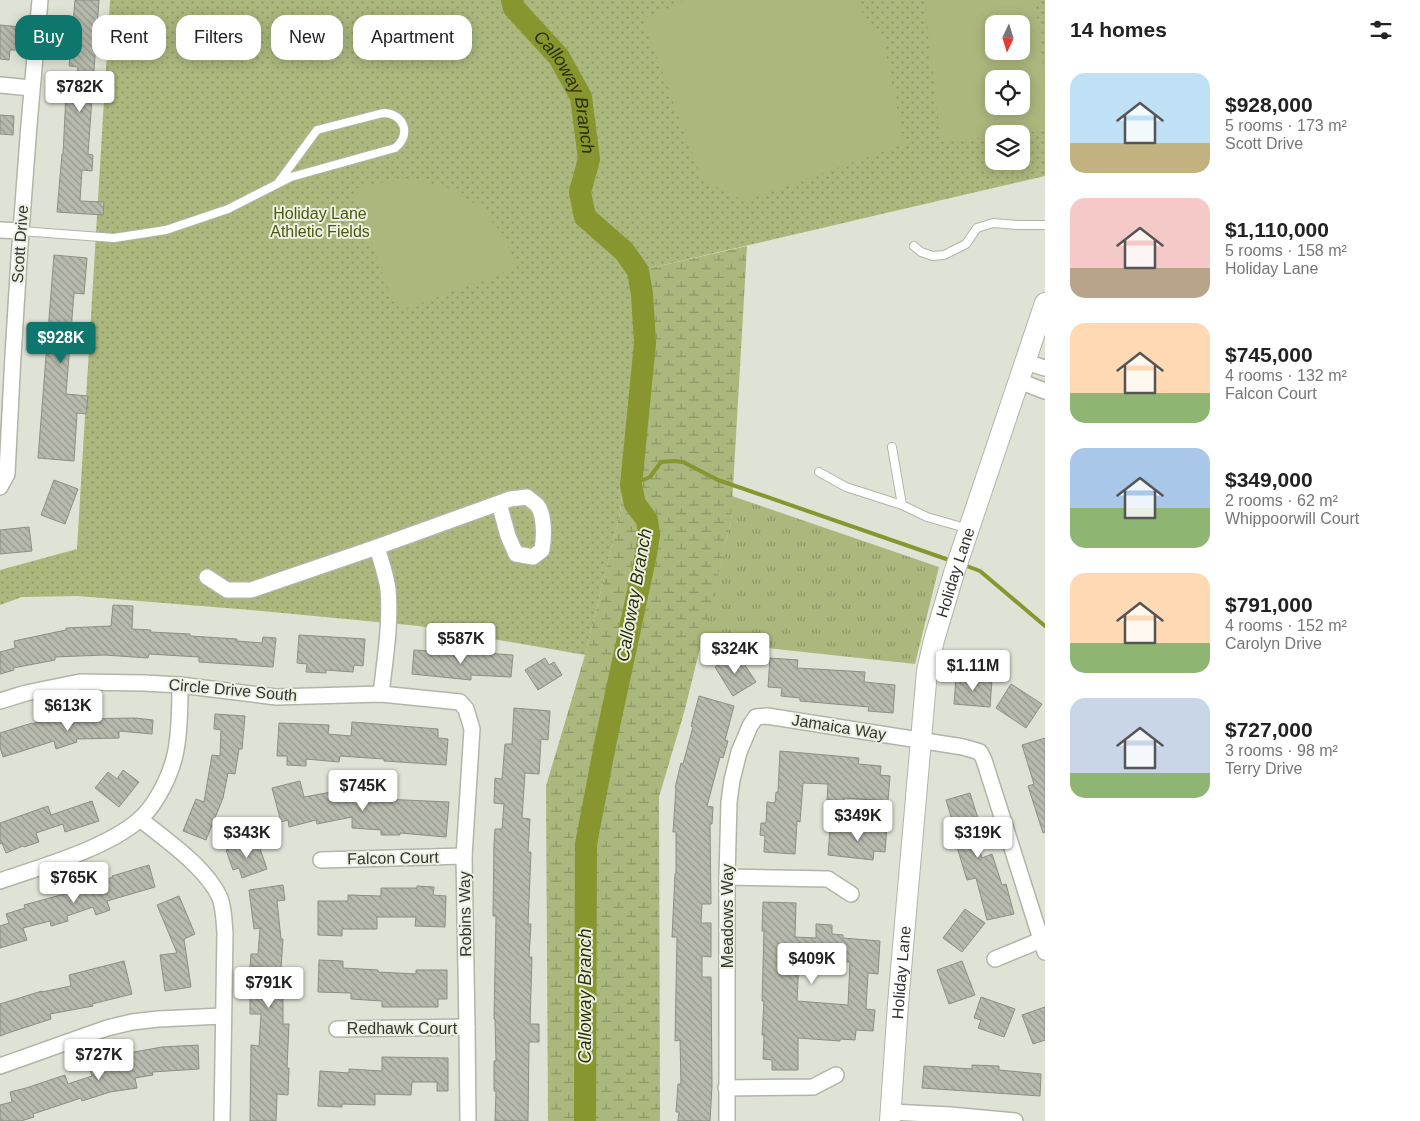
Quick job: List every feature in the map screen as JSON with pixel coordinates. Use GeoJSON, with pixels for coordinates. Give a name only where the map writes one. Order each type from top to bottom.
{"type":"FeatureCollection","features":[{"type":"Feature","properties":{"kind":"street","name":"Scott Drive"},"geometry":{"type":"LineString","coordinates":[[0,487],[7,474],[6,356],[21,231],[40,0]]}},
{"type":"Feature","properties":{"kind":"street"},"geometry":{"type":"LineString","coordinates":[[0,86],[32,88]]}},
{"type":"Feature","properties":{"kind":"street"},"geometry":{"type":"LineString","coordinates":[[0,230],[21,231]]}},
{"type":"Feature","properties":{"kind":"street","name":"Holiday Lane"},"geometry":{"type":"LineString","coordinates":[[890,1117],[927,671],[934,640],[957,564],[1045,303]]}},
{"type":"Feature","properties":{"kind":"street"},"geometry":{"type":"LineString","coordinates":[[1025,362],[1045,368]]}},
{"type":"Feature","properties":{"kind":"street"},"geometry":{"type":"LineString","coordinates":[[1019,382],[1045,391]]}},
{"type":"Feature","properties":{"kind":"street"},"geometry":{"type":"LineString","coordinates":[[207,577],[227,590],[251,590],[499,503]]}},
{"type":"Feature","properties":{"kind":"street"},"geometry":{"type":"LineString","coordinates":[[377,547],[388,587],[389,610],[381,694]]}},
{"type":"Feature","properties":{"kind":"street","name":"Circle Drive South"},"geometry":{"type":"LineString","coordinates":[[0,701],[26,693],[80,682],[144,683],[180,685],[276,697],[381,694],[460,702],[466,709]]}},
{"type":"Feature","properties":{"kind":"street"},"geometry":{"type":"LineString","coordinates":[[0,881],[86,850],[124,831],[140,819],[154,804],[170,772],[176,751],[180,685]]}},
{"type":"Feature","properties":{"kind":"street","name":"Robins Way"},"geometry":{"type":"LineString","coordinates":[[466,709],[472,730],[464,856],[468,1121]]}},
{"type":"Feature","properties":{"kind":"street","name":"Jamaica Way"},"geometry":{"type":"LineString","coordinates":[[756,717],[767,716],[922,740],[980,752],[1043,946]]}},
{"type":"Feature","properties":{"kind":"street","name":"Meadows Way"},"geometry":{"type":"LineString","coordinates":[[727,1121],[727,877],[729,802],[739,752],[756,717]]}},
{"type":"Feature","properties":{"kind":"street"},"geometry":{"type":"LineString","coordinates":[[140,819],[202,870],[219,897],[223,911],[225,933],[222,1121]]}},
{"type":"Feature","properties":{"kind":"street","name":"Falcon Court"},"geometry":{"type":"LineString","coordinates":[[321,860],[464,856]]}},
{"type":"Feature","properties":{"kind":"street"},"geometry":{"type":"LineString","coordinates":[[727,877],[828,879],[851,894]]}},
{"type":"Feature","properties":{"kind":"street"},"geometry":{"type":"LineString","coordinates":[[995,959],[1043,946]]}},
{"type":"Feature","properties":{"kind":"street"},"geometry":{"type":"LineString","coordinates":[[0,1066],[107,1028],[132,1022],[158,1018],[223,1016]]}},
{"type":"Feature","properties":{"kind":"street","name":"Redhawk Court"},"geometry":{"type":"LineString","coordinates":[[337,1028],[467,1028]]}},
{"type":"Feature","properties":{"kind":"street"},"geometry":{"type":"LineString","coordinates":[[726,1088],[813,1087],[836,1075]]}},
{"type":"Feature","properties":{"kind":"street"},"geometry":{"type":"LineString","coordinates":[[890,1117],[950,1115],[1015,1121]]}},
{"type":"Feature","properties":{"kind":"lane"},"geometry":{"type":"LineString","coordinates":[[21,231],[114,238],[166,230],[228,209],[291,177],[395,148],[403,140],[403,124],[396,117],[383,113],[317,130],[278,183]]}},
{"type":"Feature","properties":{"kind":"lane"},"geometry":{"type":"LineString","coordinates":[[914,246],[920,252],[933,256],[944,255],[966,244],[977,228],[993,223],[1045,226]]}},
{"type":"Feature","properties":{"kind":"lane"},"geometry":{"type":"LineString","coordinates":[[892,447],[902,506]]}},
{"type":"Feature","properties":{"kind":"lane"},"geometry":{"type":"LineString","coordinates":[[819,472],[846,487],[902,506],[927,517],[969,529]]}},
{"type":"Feature","properties":{"kind":"green space","name":"Holiday Lane Athletic Fields"},"geometry":{"type":"Polygon","coordinates":[[[110,0],[1045,0],[1045,176],[633,272],[639,347],[620,513],[585,655],[419,626],[251,610],[77,596],[22,597],[0,605],[0,570],[77,549],[106,60],[166,60],[166,15],[109,15],[110,0]]]}},
{"type":"Feature","properties":{"kind":"green space"},"geometry":{"type":"Polygon","coordinates":[[[686,0],[854,0],[884,43],[904,144],[745,201],[702,180],[643,19],[686,0]]]}},
{"type":"Feature","properties":{"kind":"green space"},"geometry":{"type":"Polygon","coordinates":[[[924,0],[1035,0],[1045,82],[1045,130],[1030,132],[1030,125],[985,125],[985,137],[941,142],[924,0]]]}},
{"type":"Feature","properties":{"kind":"green space"},"geometry":{"type":"Polygon","coordinates":[[[413,180],[449,188],[480,207],[503,235],[517,268],[407,308],[392,301],[353,189],[377,183],[413,180]]]}},
{"type":"Feature","properties":{"kind":"green space"},"geometry":{"type":"Polygon","coordinates":[[[747,246],[731,522],[685,709],[659,797],[660,1121],[548,1121],[546,786],[585,655],[620,513],[639,347],[633,272],[747,246]]]}},
{"type":"Feature","properties":{"kind":"green space"},"geometry":{"type":"Polygon","coordinates":[[[732,496],[939,567],[915,664],[701,641],[731,522],[732,496]]]}},
{"type":"Feature","properties":{"kind":"building"},"geometry":{"type":"Polygon","coordinates":[[[75,0],[99,0],[98,15],[92,15],[92,60],[95,60],[88,154],[93,155],[92,171],[82,170],[80,201],[104,202],[103,215],[57,212],[63,154],[66,94],[76,95],[78,67],[69,66],[70,60],[82,60],[82,15],[74,15],[75,0]]]}},
{"type":"Feature","properties":{"kind":"building"},"geometry":{"type":"Polygon","coordinates":[[[0,25],[15,26],[15,50],[10,50],[9,60],[0,59],[0,25]]]}},
{"type":"Feature","properties":{"kind":"building"},"geometry":{"type":"Polygon","coordinates":[[[0,115],[14,116],[13,135],[0,134],[0,115]]]}},
{"type":"Feature","properties":{"kind":"building"},"geometry":{"type":"Polygon","coordinates":[[[54,255],[87,258],[84,294],[74,293],[66,394],[88,396],[86,414],[77,413],[74,461],[38,458],[54,255]]]}},
{"type":"Feature","properties":{"kind":"building"},"geometry":{"type":"Polygon","coordinates":[[[54,480],[78,489],[65,524],[41,515],[54,480]]]}},
{"type":"Feature","properties":{"kind":"building"},"geometry":{"type":"Polygon","coordinates":[[[29,527],[32,551],[0,554],[0,530],[29,527]]]}},
{"type":"Feature","properties":{"kind":"building"},"geometry":{"type":"Polygon","coordinates":[[[113,605],[133,606],[132,629],[262,643],[263,637],[276,638],[273,667],[199,662],[199,657],[149,654],[148,658],[104,655],[55,657],[55,660],[13,668],[14,670],[0,674],[0,652],[15,648],[14,641],[66,630],[66,628],[111,626],[113,605]]]}},
{"type":"Feature","properties":{"kind":"building"},"geometry":{"type":"Polygon","coordinates":[[[299,635],[365,639],[363,666],[354,665],[353,672],[326,670],[326,673],[306,672],[307,664],[297,663],[299,635]]]}},
{"type":"Feature","properties":{"kind":"building"},"geometry":{"type":"Polygon","coordinates":[[[414,650],[513,655],[511,677],[471,675],[471,680],[412,674],[414,650]]]}},
{"type":"Feature","properties":{"kind":"building"},"geometry":{"type":"Polygon","coordinates":[[[737,653],[756,682],[733,696],[715,667],[737,653]]]}},
{"type":"Feature","properties":{"kind":"building"},"geometry":{"type":"Polygon","coordinates":[[[545,658],[549,665],[554,662],[562,675],[538,690],[525,670],[545,658]]]}},
{"type":"Feature","properties":{"kind":"building"},"geometry":{"type":"Polygon","coordinates":[[[770,658],[798,660],[797,668],[865,672],[864,682],[895,685],[893,713],[868,711],[869,707],[800,701],[800,698],[781,696],[782,688],[768,687],[770,658]]]}},
{"type":"Feature","properties":{"kind":"building"},"geometry":{"type":"Polygon","coordinates":[[[956,677],[992,680],[990,707],[954,704],[956,677]]]}},
{"type":"Feature","properties":{"kind":"building"},"geometry":{"type":"Polygon","coordinates":[[[1011,684],[1042,704],[1026,728],[996,708],[1011,684]]]}},
{"type":"Feature","properties":{"kind":"building"},"geometry":{"type":"Polygon","coordinates":[[[699,696],[734,706],[725,740],[728,741],[723,758],[720,757],[707,806],[713,807],[712,824],[710,824],[711,904],[702,904],[701,923],[711,923],[711,957],[702,956],[702,977],[711,977],[712,1086],[710,1121],[678,1121],[679,1112],[676,1112],[678,1084],[681,1084],[680,1040],[675,1041],[677,937],[672,937],[676,874],[676,832],[673,832],[675,788],[693,727],[691,726],[699,696]]]}},
{"type":"Feature","properties":{"kind":"building"},"geometry":{"type":"Polygon","coordinates":[[[514,708],[550,711],[548,740],[541,739],[539,774],[525,773],[522,818],[530,819],[528,852],[531,852],[528,924],[531,924],[529,957],[532,957],[530,1024],[539,1024],[539,1042],[529,1042],[528,1121],[495,1121],[496,916],[493,916],[494,844],[495,829],[502,829],[504,804],[494,803],[495,778],[502,779],[505,744],[512,744],[514,708]]]}},
{"type":"Feature","properties":{"kind":"building"},"geometry":{"type":"Polygon","coordinates":[[[68,713],[70,719],[135,718],[153,720],[152,734],[119,731],[119,738],[76,739],[77,742],[56,749],[54,741],[3,757],[0,747],[0,733],[68,713]]]}},
{"type":"Feature","properties":{"kind":"building"},"geometry":{"type":"Polygon","coordinates":[[[215,714],[245,716],[242,749],[239,749],[235,774],[228,773],[223,798],[206,840],[183,831],[196,799],[204,802],[212,755],[220,756],[221,730],[214,729],[215,714]]]}},
{"type":"Feature","properties":{"kind":"building"},"geometry":{"type":"Polygon","coordinates":[[[352,722],[438,729],[438,738],[448,739],[446,765],[340,756],[339,762],[306,759],[306,766],[287,765],[287,756],[277,756],[279,723],[329,725],[328,734],[351,736],[352,722]]]}},
{"type":"Feature","properties":{"kind":"building"},"geometry":{"type":"Polygon","coordinates":[[[1045,738],[1045,832],[1043,833],[1028,786],[1034,784],[1022,745],[1045,738]]]}},
{"type":"Feature","properties":{"kind":"building"},"geometry":{"type":"Polygon","coordinates":[[[780,751],[859,758],[858,764],[881,766],[880,775],[890,776],[888,801],[844,798],[844,801],[827,800],[828,784],[803,783],[800,822],[797,821],[795,854],[764,852],[765,836],[760,835],[761,823],[766,823],[767,802],[775,803],[776,792],[778,792],[780,751]]]}},
{"type":"Feature","properties":{"kind":"building"},"geometry":{"type":"Polygon","coordinates":[[[123,770],[139,782],[119,807],[95,788],[108,772],[117,779],[123,770]]]}},
{"type":"Feature","properties":{"kind":"building"},"geometry":{"type":"Polygon","coordinates":[[[300,781],[304,797],[337,791],[338,797],[449,802],[446,837],[400,833],[400,835],[381,835],[381,830],[352,828],[352,817],[317,824],[316,820],[289,827],[288,820],[281,822],[272,788],[300,781]]]}},
{"type":"Feature","properties":{"kind":"building"},"geometry":{"type":"Polygon","coordinates":[[[970,793],[981,828],[973,830],[982,858],[992,854],[1002,885],[1006,884],[1014,914],[987,920],[976,878],[967,880],[957,847],[960,846],[946,800],[970,793]]]}},
{"type":"Feature","properties":{"kind":"building"},"geometry":{"type":"Polygon","coordinates":[[[92,801],[99,821],[65,832],[63,824],[36,833],[39,842],[6,853],[2,843],[0,844],[0,823],[48,806],[51,815],[92,801]]]}},
{"type":"Feature","properties":{"kind":"building"},"geometry":{"type":"Polygon","coordinates":[[[859,824],[887,826],[885,852],[874,851],[873,860],[828,855],[830,829],[859,831],[859,824]]]}},
{"type":"Feature","properties":{"kind":"building"},"geometry":{"type":"Polygon","coordinates":[[[257,840],[267,869],[242,878],[239,868],[233,870],[226,850],[257,840]]]}},
{"type":"Feature","properties":{"kind":"building"},"geometry":{"type":"Polygon","coordinates":[[[149,865],[155,887],[107,901],[110,910],[96,915],[93,907],[67,916],[68,921],[51,926],[50,921],[23,928],[27,940],[0,948],[0,926],[9,923],[6,914],[25,908],[24,905],[68,893],[112,876],[149,865]]]}},
{"type":"Feature","properties":{"kind":"building"},"geometry":{"type":"Polygon","coordinates":[[[283,885],[285,900],[277,901],[281,939],[283,939],[280,983],[292,983],[292,993],[283,993],[283,1024],[289,1024],[288,1095],[277,1094],[276,1121],[250,1121],[251,1045],[259,1046],[261,1014],[250,1014],[250,995],[260,995],[260,967],[250,967],[251,954],[258,954],[260,928],[254,929],[249,890],[283,885]]]}},
{"type":"Feature","properties":{"kind":"building"},"geometry":{"type":"Polygon","coordinates":[[[417,886],[434,887],[433,895],[446,896],[445,927],[415,926],[416,917],[377,917],[377,929],[342,929],[342,936],[318,935],[318,901],[348,901],[348,895],[381,896],[381,888],[417,888],[417,886]]]}},
{"type":"Feature","properties":{"kind":"building"},"geometry":{"type":"Polygon","coordinates":[[[179,896],[195,934],[184,939],[191,987],[165,991],[160,955],[177,953],[157,905],[179,896]]]}},
{"type":"Feature","properties":{"kind":"building"},"geometry":{"type":"Polygon","coordinates":[[[763,902],[796,903],[795,937],[816,938],[816,924],[832,925],[832,934],[843,935],[843,938],[880,941],[878,974],[868,973],[866,1009],[875,1010],[873,1031],[856,1030],[855,1040],[840,1039],[840,1041],[798,1038],[798,1070],[772,1070],[772,1060],[763,1059],[764,931],[762,931],[763,902]],[[799,959],[797,1001],[848,1005],[850,962],[799,959]]]}},
{"type":"Feature","properties":{"kind":"building"},"geometry":{"type":"Polygon","coordinates":[[[965,909],[985,923],[962,952],[943,938],[965,909]]]}},
{"type":"Feature","properties":{"kind":"building"},"geometry":{"type":"Polygon","coordinates":[[[319,960],[343,961],[343,968],[378,970],[378,972],[416,974],[416,970],[447,970],[447,999],[438,999],[438,1007],[382,1007],[382,1001],[351,999],[351,993],[318,992],[319,960]]]}},
{"type":"Feature","properties":{"kind":"building"},"geometry":{"type":"Polygon","coordinates":[[[124,961],[132,994],[92,1004],[93,1006],[50,1014],[51,1019],[0,1036],[0,1004],[42,991],[71,986],[69,975],[124,961]]]}},
{"type":"Feature","properties":{"kind":"building"},"geometry":{"type":"Polygon","coordinates":[[[962,961],[975,995],[949,1004],[937,970],[962,961]]]}},
{"type":"Feature","properties":{"kind":"building"},"geometry":{"type":"Polygon","coordinates":[[[981,997],[1015,1009],[1004,1037],[978,1028],[981,1020],[974,1018],[981,997]]]}},
{"type":"Feature","properties":{"kind":"building"},"geometry":{"type":"Polygon","coordinates":[[[1045,1007],[1045,1040],[1033,1044],[1022,1015],[1045,1007]]]}},
{"type":"Feature","properties":{"kind":"building"},"geometry":{"type":"Polygon","coordinates":[[[198,1045],[199,1069],[152,1072],[153,1075],[135,1078],[137,1088],[110,1092],[82,1101],[81,1098],[33,1114],[34,1117],[21,1121],[0,1121],[0,1105],[12,1102],[10,1092],[65,1075],[68,1084],[92,1076],[89,1067],[105,1062],[106,1066],[125,1063],[123,1054],[162,1047],[198,1045]]]}},
{"type":"Feature","properties":{"kind":"building"},"geometry":{"type":"Polygon","coordinates":[[[382,1057],[448,1058],[448,1091],[437,1091],[437,1082],[412,1082],[411,1095],[375,1094],[375,1105],[342,1104],[342,1107],[318,1106],[320,1071],[349,1073],[349,1069],[382,1071],[382,1057]]]}},
{"type":"Feature","properties":{"kind":"building"},"geometry":{"type":"Polygon","coordinates":[[[972,1065],[999,1066],[999,1070],[1041,1074],[1040,1096],[922,1088],[924,1066],[972,1069],[972,1065]]]}},
{"type":"Feature","properties":{"kind":"waterway","name":"Calloway Branch"},"geometry":{"type":"LineString","coordinates":[[512,0],[514,8],[559,57],[581,97],[589,159],[580,192],[585,217],[624,251],[638,271],[642,294],[645,343],[631,485],[635,504],[647,520],[649,534],[586,844],[585,1121]]}},
{"type":"Feature","properties":{"kind":"waterway"},"geometry":{"type":"LineString","coordinates":[[632,473],[643,480],[650,477],[661,462],[683,462],[718,480],[952,561]]}},
{"type":"Feature","properties":{"kind":"waterway"},"geometry":{"type":"LineString","coordinates":[[964,565],[980,571],[1045,626]]}}]}
